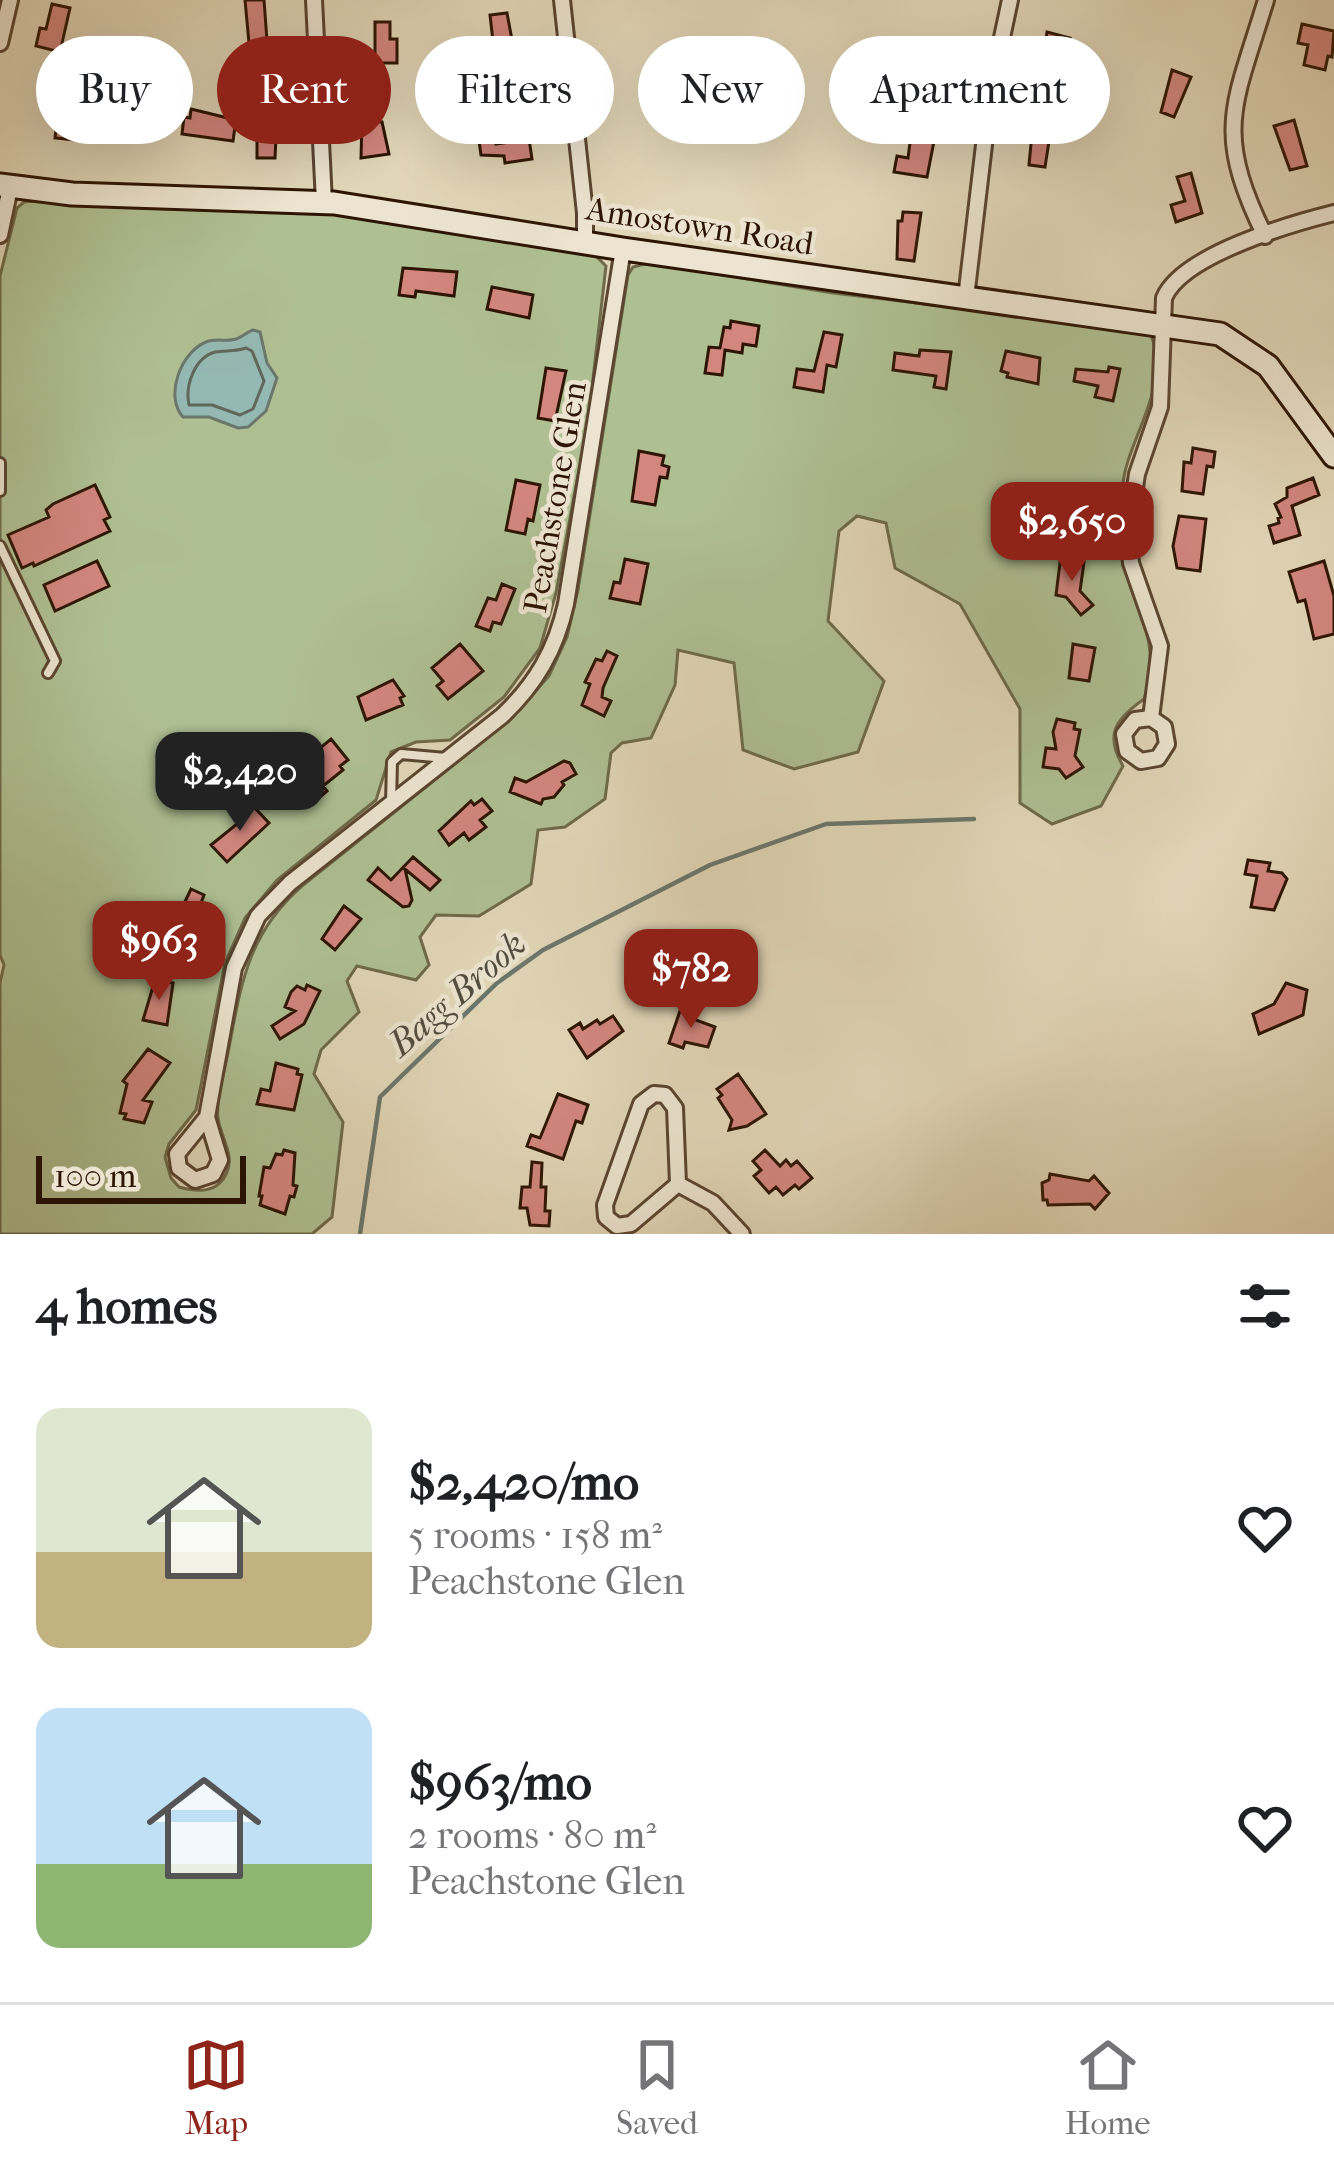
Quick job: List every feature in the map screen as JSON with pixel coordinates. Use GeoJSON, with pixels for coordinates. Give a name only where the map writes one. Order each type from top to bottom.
{"type":"FeatureCollection","features":[{"type":"Feature","properties":{"kind":"street"},"geometry":{"type":"LineString","coordinates":[[0,43],[10,0]]}},
{"type":"Feature","properties":{"kind":"street"},"geometry":{"type":"LineString","coordinates":[[314,0],[324,202]]}},
{"type":"Feature","properties":{"kind":"street"},"geometry":{"type":"LineString","coordinates":[[562,0],[585,241]]}},
{"type":"Feature","properties":{"kind":"street"},"geometry":{"type":"LineString","coordinates":[[966,298],[988,108],[1010,0]]}},
{"type":"Feature","properties":{"kind":"street"},"geometry":{"type":"LineString","coordinates":[[1264,236],[1240,182],[1231,130],[1233,108],[1266,0]]}},
{"type":"Feature","properties":{"kind":"street"},"geometry":{"type":"LineString","coordinates":[[0,235],[5,186]]}},
{"type":"Feature","properties":{"kind":"street","name":"Amostown Road"},"geometry":{"type":"LineString","coordinates":[[5,186],[84,195],[324,202],[1220,334],[1268,366],[1334,456]]}},
{"type":"Feature","properties":{"kind":"street"},"geometry":{"type":"LineString","coordinates":[[1151,718],[1160,646],[1134,573],[1128,534],[1137,473],[1160,407],[1164,298],[1177,278],[1195,266],[1334,213]]}},
{"type":"Feature","properties":{"kind":"street","name":"Peachstone Glen"},"geometry":{"type":"LineString","coordinates":[[207,1117],[234,968],[258,916],[290,883],[448,759],[528,689],[556,640],[566,604],[623,249]]}},
{"type":"Feature","properties":{"kind":"street"},"geometry":{"type":"LineString","coordinates":[[654,1094],[665,1095],[674,1106],[678,1184],[629,1225],[614,1225],[605,1214],[641,1104],[654,1094]]}},
{"type":"Feature","properties":{"kind":"street"},"geometry":{"type":"LineString","coordinates":[[678,1184],[712,1203],[742,1234]]}},
{"type":"Feature","properties":{"kind":"lane"},"geometry":{"type":"LineString","coordinates":[[0,463],[0,491]]}},
{"type":"Feature","properties":{"kind":"lane"},"geometry":{"type":"LineString","coordinates":[[0,546],[55,661],[48,673]]}},
{"type":"Feature","properties":{"kind":"lane"},"geometry":{"type":"LineString","coordinates":[[391,803],[392,762],[401,754],[448,759]]}},
{"type":"Feature","properties":{"kind":"green space"},"geometry":{"type":"Polygon","coordinates":[[[35,201],[348,214],[594,254],[606,266],[588,422],[556,593],[540,648],[504,697],[450,740],[416,742],[391,752],[376,800],[277,880],[245,918],[225,963],[196,1110],[169,1144],[165,1157],[179,1187],[213,1188],[227,1172],[219,1094],[249,962],[269,923],[302,886],[511,719],[549,676],[567,637],[578,590],[633,267],[649,263],[833,293],[1143,330],[1151,335],[1155,383],[1126,469],[1120,526],[1125,572],[1146,630],[1150,673],[1144,699],[1116,728],[1114,745],[1123,766],[1101,806],[1052,824],[1020,803],[1020,709],[960,604],[895,568],[886,523],[857,516],[839,531],[828,621],[884,681],[858,752],[794,769],[743,750],[734,663],[678,650],[675,685],[651,738],[622,743],[611,753],[605,799],[565,827],[538,830],[531,884],[479,916],[436,915],[420,937],[429,965],[416,980],[357,966],[347,981],[359,1012],[321,1050],[314,1074],[343,1122],[332,1217],[312,1234],[0,1234],[0,983],[4,965],[0,955],[0,276],[17,208],[35,201]]]}},
{"type":"Feature","properties":{"kind":"water"},"geometry":{"type":"Polygon","coordinates":[[[253,330],[260,332],[267,363],[277,378],[266,411],[248,427],[238,428],[209,417],[183,417],[175,387],[189,355],[206,342],[236,339],[253,330]]]}},
{"type":"Feature","properties":{"kind":"building"},"geometry":{"type":"Polygon","coordinates":[[[245,0],[264,0],[267,36],[248,36],[245,0]]]}},
{"type":"Feature","properties":{"kind":"building"},"geometry":{"type":"Polygon","coordinates":[[[52,4],[70,8],[64,36],[38,36],[40,28],[46,29],[52,4]]]}},
{"type":"Feature","properties":{"kind":"building"},"geometry":{"type":"Polygon","coordinates":[[[507,13],[511,36],[492,36],[490,15],[507,13]]]}},
{"type":"Feature","properties":{"kind":"building"},"geometry":{"type":"Polygon","coordinates":[[[375,22],[390,22],[390,36],[375,36],[375,22]]]}},
{"type":"Feature","properties":{"kind":"building"},"geometry":{"type":"Polygon","coordinates":[[[1302,24],[1334,31],[1332,57],[1328,56],[1325,70],[1304,65],[1308,45],[1298,43],[1302,24]]]}},
{"type":"Feature","properties":{"kind":"building"},"geometry":{"type":"Polygon","coordinates":[[[391,39],[397,39],[397,63],[391,63],[391,39]]]}},
{"type":"Feature","properties":{"kind":"building"},"geometry":{"type":"Polygon","coordinates":[[[1172,70],[1191,77],[1174,117],[1161,112],[1172,70]]]}},
{"type":"Feature","properties":{"kind":"building"},"geometry":{"type":"Polygon","coordinates":[[[193,109],[217,115],[217,139],[193,136],[193,109]]]}},
{"type":"Feature","properties":{"kind":"building"},"geometry":{"type":"Polygon","coordinates":[[[1294,120],[1307,166],[1290,170],[1274,126],[1294,120]]]}},
{"type":"Feature","properties":{"kind":"building"},"geometry":{"type":"Polygon","coordinates":[[[257,144],[276,144],[275,158],[257,158],[257,144]]]}},
{"type":"Feature","properties":{"kind":"building"},"geometry":{"type":"Polygon","coordinates":[[[361,144],[387,144],[389,154],[361,158],[361,144]]]}},
{"type":"Feature","properties":{"kind":"building"},"geometry":{"type":"Polygon","coordinates":[[[479,144],[530,144],[532,159],[505,163],[504,156],[481,155],[479,144]]]}},
{"type":"Feature","properties":{"kind":"building"},"geometry":{"type":"Polygon","coordinates":[[[910,144],[933,144],[927,177],[894,172],[897,156],[908,158],[910,144]]]}},
{"type":"Feature","properties":{"kind":"building"},"geometry":{"type":"Polygon","coordinates":[[[1031,144],[1049,144],[1045,167],[1029,165],[1031,144]]]}},
{"type":"Feature","properties":{"kind":"building"},"geometry":{"type":"Polygon","coordinates":[[[1191,173],[1202,213],[1176,222],[1171,205],[1185,201],[1177,177],[1191,173]]]}},
{"type":"Feature","properties":{"kind":"building"},"geometry":{"type":"Polygon","coordinates":[[[903,212],[921,213],[914,261],[897,259],[898,221],[903,212]]]}},
{"type":"Feature","properties":{"kind":"building"},"geometry":{"type":"Polygon","coordinates":[[[403,268],[457,272],[454,296],[416,291],[415,297],[399,295],[403,268]]]}},
{"type":"Feature","properties":{"kind":"building"},"geometry":{"type":"Polygon","coordinates":[[[492,287],[533,295],[529,318],[487,309],[492,287]]]}},
{"type":"Feature","properties":{"kind":"building"},"geometry":{"type":"Polygon","coordinates":[[[731,321],[759,326],[756,346],[743,344],[742,353],[725,350],[722,375],[705,373],[709,347],[720,348],[724,327],[730,328],[731,321]]]}},
{"type":"Feature","properties":{"kind":"building"},"geometry":{"type":"Polygon","coordinates":[[[824,332],[842,335],[836,367],[827,365],[823,392],[794,387],[797,369],[814,371],[824,332]]]}},
{"type":"Feature","properties":{"kind":"building"},"geometry":{"type":"Polygon","coordinates":[[[920,350],[951,352],[946,389],[934,387],[936,376],[893,370],[895,353],[919,356],[920,350]]]}},
{"type":"Feature","properties":{"kind":"building"},"geometry":{"type":"Polygon","coordinates":[[[1006,351],[1040,358],[1038,384],[1007,377],[1001,371],[1006,351]]]}},
{"type":"Feature","properties":{"kind":"building"},"geometry":{"type":"Polygon","coordinates":[[[1109,367],[1120,369],[1113,401],[1095,397],[1098,386],[1074,381],[1076,369],[1108,372],[1109,367]]]}},
{"type":"Feature","properties":{"kind":"building"},"geometry":{"type":"Polygon","coordinates":[[[546,368],[566,371],[555,421],[538,418],[546,368]]]}},
{"type":"Feature","properties":{"kind":"building"},"geometry":{"type":"Polygon","coordinates":[[[1193,448],[1215,452],[1213,467],[1207,466],[1203,494],[1182,491],[1184,462],[1191,463],[1193,448]]]}},
{"type":"Feature","properties":{"kind":"building"},"geometry":{"type":"Polygon","coordinates":[[[639,451],[664,456],[662,465],[669,467],[667,478],[660,477],[655,505],[632,501],[639,451]]]}},
{"type":"Feature","properties":{"kind":"building"},"geometry":{"type":"Polygon","coordinates":[[[1313,478],[1319,495],[1292,506],[1300,535],[1274,543],[1269,526],[1281,517],[1275,504],[1287,497],[1287,488],[1313,478]]]}},
{"type":"Feature","properties":{"kind":"building"},"geometry":{"type":"Polygon","coordinates":[[[516,480],[540,485],[533,521],[528,519],[525,534],[506,530],[516,480]]]}},
{"type":"Feature","properties":{"kind":"building"},"geometry":{"type":"Polygon","coordinates":[[[95,485],[110,517],[104,520],[110,531],[22,568],[8,535],[49,517],[46,510],[53,504],[95,485]]]}},
{"type":"Feature","properties":{"kind":"building"},"geometry":{"type":"Polygon","coordinates":[[[1179,516],[1206,519],[1200,571],[1177,568],[1173,546],[1179,516]]]}},
{"type":"Feature","properties":{"kind":"building"},"geometry":{"type":"Polygon","coordinates":[[[1061,555],[1084,562],[1080,591],[1093,605],[1081,615],[1066,597],[1056,595],[1061,555]]]}},
{"type":"Feature","properties":{"kind":"building"},"geometry":{"type":"Polygon","coordinates":[[[625,559],[648,564],[640,604],[610,598],[614,582],[620,583],[625,559]]]}},
{"type":"Feature","properties":{"kind":"building"},"geometry":{"type":"Polygon","coordinates":[[[97,561],[109,586],[55,611],[44,585],[97,561]]]}},
{"type":"Feature","properties":{"kind":"building"},"geometry":{"type":"Polygon","coordinates":[[[1324,561],[1334,596],[1334,634],[1314,639],[1305,600],[1298,602],[1289,572],[1324,561]]]}},
{"type":"Feature","properties":{"kind":"building"},"geometry":{"type":"Polygon","coordinates":[[[502,584],[515,589],[501,624],[493,622],[490,631],[476,626],[488,598],[496,600],[502,584]]]}},
{"type":"Feature","properties":{"kind":"building"},"geometry":{"type":"Polygon","coordinates":[[[460,644],[483,671],[448,699],[437,686],[443,681],[432,668],[460,644]]]}},
{"type":"Feature","properties":{"kind":"building"},"geometry":{"type":"Polygon","coordinates":[[[1073,644],[1095,648],[1089,681],[1069,678],[1073,644]]]}},
{"type":"Feature","properties":{"kind":"building"},"geometry":{"type":"Polygon","coordinates":[[[607,651],[617,656],[603,688],[602,697],[611,701],[604,716],[582,705],[590,684],[585,682],[596,659],[602,661],[607,651]]]}},
{"type":"Feature","properties":{"kind":"building"},"geometry":{"type":"Polygon","coordinates":[[[393,680],[404,696],[400,698],[403,705],[366,720],[358,697],[393,680]]]}},
{"type":"Feature","properties":{"kind":"building"},"geometry":{"type":"Polygon","coordinates":[[[1057,719],[1075,723],[1074,729],[1080,730],[1075,756],[1083,767],[1066,778],[1059,769],[1043,767],[1046,748],[1056,749],[1057,719]]]}},
{"type":"Feature","properties":{"kind":"building"},"geometry":{"type":"Polygon","coordinates":[[[331,739],[348,760],[313,803],[302,789],[309,784],[296,768],[331,739]]]}},
{"type":"Feature","properties":{"kind":"building"},"geometry":{"type":"Polygon","coordinates":[[[564,761],[576,774],[562,782],[554,797],[541,804],[510,792],[515,778],[526,782],[564,761]]]}},
{"type":"Feature","properties":{"kind":"building"},"geometry":{"type":"Polygon","coordinates":[[[482,799],[492,811],[480,820],[486,827],[469,840],[464,833],[449,845],[439,831],[471,801],[474,805],[482,799]]]}},
{"type":"Feature","properties":{"kind":"building"},"geometry":{"type":"Polygon","coordinates":[[[253,806],[269,823],[227,862],[211,845],[253,806]]]}},
{"type":"Feature","properties":{"kind":"building"},"geometry":{"type":"Polygon","coordinates":[[[413,857],[440,880],[430,890],[405,869],[412,900],[403,907],[368,880],[378,868],[391,880],[413,857]]]}},
{"type":"Feature","properties":{"kind":"building"},"geometry":{"type":"Polygon","coordinates":[[[1248,860],[1270,863],[1268,871],[1287,879],[1274,910],[1251,907],[1257,876],[1245,874],[1248,860]]]}},
{"type":"Feature","properties":{"kind":"building"},"geometry":{"type":"Polygon","coordinates":[[[191,889],[204,895],[186,943],[164,933],[191,889]]]}},
{"type":"Feature","properties":{"kind":"building"},"geometry":{"type":"Polygon","coordinates":[[[344,906],[361,919],[335,950],[322,939],[344,906]]]}},
{"type":"Feature","properties":{"kind":"building"},"geometry":{"type":"Polygon","coordinates":[[[155,980],[173,983],[167,1025],[143,1020],[155,980]]]}},
{"type":"Feature","properties":{"kind":"building"},"geometry":{"type":"Polygon","coordinates":[[[1286,983],[1307,990],[1303,1015],[1259,1034],[1253,1014],[1274,1004],[1286,983]]]}},
{"type":"Feature","properties":{"kind":"building"},"geometry":{"type":"Polygon","coordinates":[[[307,985],[320,991],[304,1024],[280,1039],[272,1026],[295,1011],[285,1007],[291,992],[297,986],[305,990],[307,985]]]}},
{"type":"Feature","properties":{"kind":"building"},"geometry":{"type":"Polygon","coordinates":[[[681,1008],[696,1013],[693,1019],[715,1027],[708,1047],[669,1043],[681,1008]]]}},
{"type":"Feature","properties":{"kind":"building"},"geometry":{"type":"Polygon","coordinates":[[[613,1016],[623,1031],[587,1058],[569,1030],[580,1023],[583,1029],[597,1020],[600,1024],[613,1016]]]}},
{"type":"Feature","properties":{"kind":"building"},"geometry":{"type":"Polygon","coordinates":[[[148,1049],[170,1063],[143,1100],[152,1102],[144,1123],[124,1119],[126,1114],[120,1113],[127,1084],[123,1081],[148,1049]]]}},
{"type":"Feature","properties":{"kind":"building"},"geometry":{"type":"Polygon","coordinates":[[[276,1063],[298,1069],[297,1074],[302,1075],[294,1110],[257,1104],[261,1089],[270,1091],[276,1063]]]}},
{"type":"Feature","properties":{"kind":"building"},"geometry":{"type":"Polygon","coordinates":[[[738,1074],[766,1114],[729,1130],[732,1120],[717,1089],[738,1074]]]}},
{"type":"Feature","properties":{"kind":"building"},"geometry":{"type":"Polygon","coordinates":[[[558,1094],[588,1105],[582,1123],[576,1121],[563,1159],[527,1146],[531,1135],[540,1138],[558,1094]]]}},
{"type":"Feature","properties":{"kind":"building"},"geometry":{"type":"Polygon","coordinates":[[[765,1150],[780,1166],[786,1160],[791,1166],[797,1161],[812,1178],[783,1195],[776,1187],[769,1193],[754,1176],[761,1170],[753,1161],[765,1150]]]}},
{"type":"Feature","properties":{"kind":"building"},"geometry":{"type":"Polygon","coordinates":[[[295,1153],[293,1185],[297,1186],[285,1214],[260,1205],[259,1196],[264,1167],[270,1168],[276,1154],[295,1153]]]}},
{"type":"Feature","properties":{"kind":"building"},"geometry":{"type":"Polygon","coordinates":[[[532,1162],[542,1163],[541,1187],[546,1187],[549,1226],[530,1225],[527,1208],[520,1208],[522,1187],[530,1187],[532,1162]]]}},
{"type":"Feature","properties":{"kind":"building"},"geometry":{"type":"Polygon","coordinates":[[[1050,1174],[1089,1181],[1094,1176],[1109,1193],[1095,1209],[1090,1204],[1048,1205],[1042,1183],[1050,1174]]]}},
{"type":"Feature","properties":{"kind":"waterway","name":"Bagg Brook"},"geometry":{"type":"LineString","coordinates":[[360,1234],[380,1097],[497,983],[543,950],[710,865],[826,824],[974,819]]}}]}
